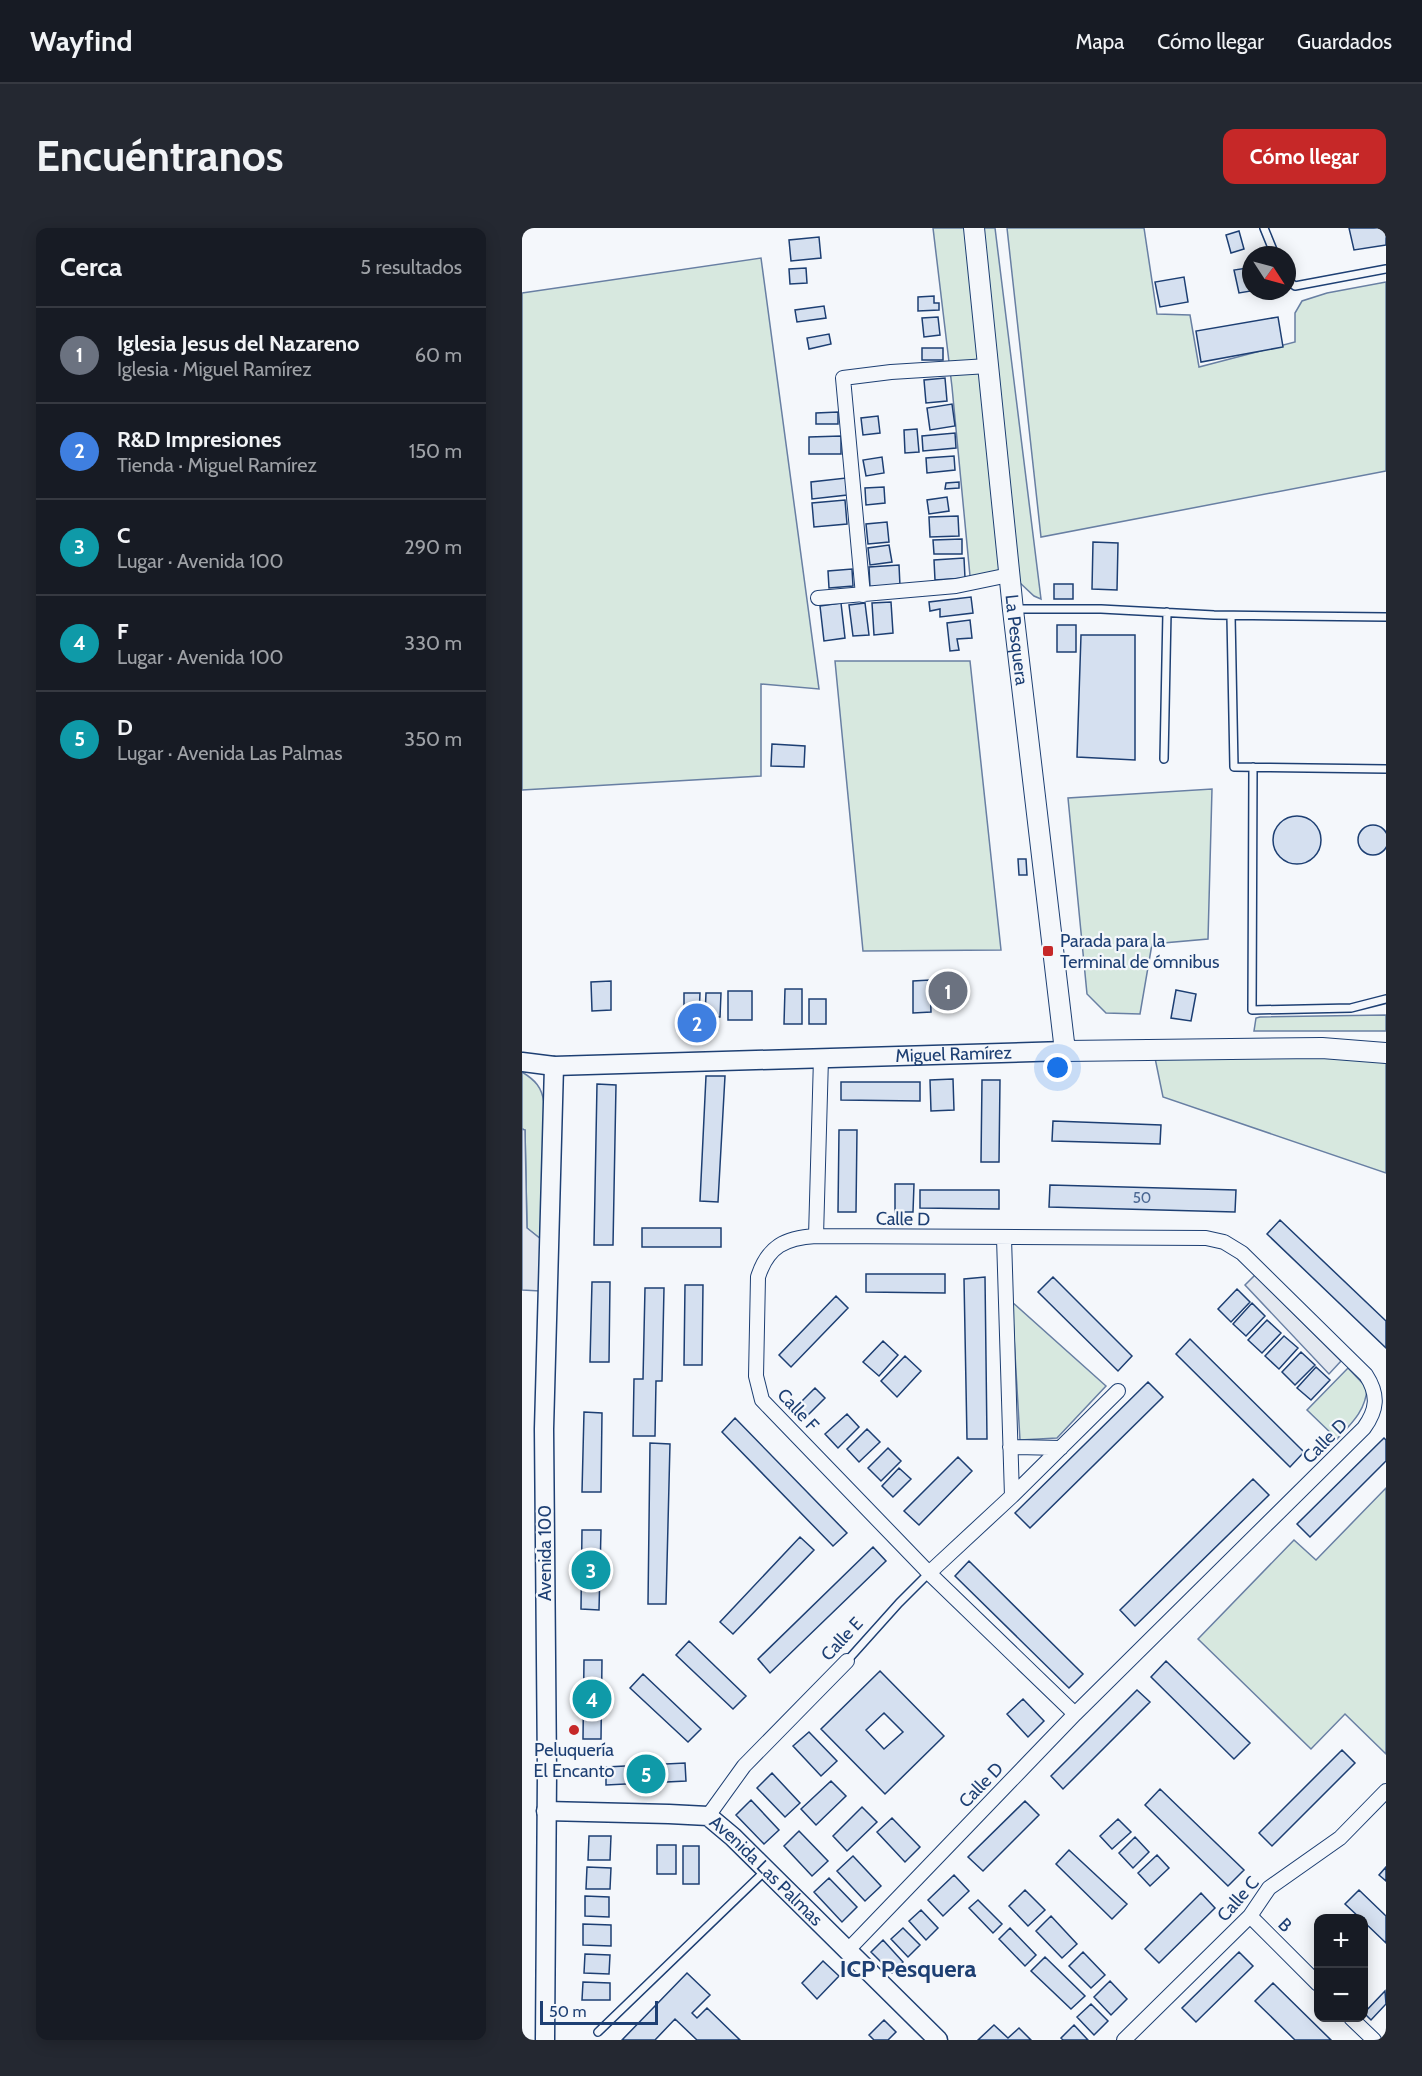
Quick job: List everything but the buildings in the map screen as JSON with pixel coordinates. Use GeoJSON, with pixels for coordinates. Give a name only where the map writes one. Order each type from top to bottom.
{"type":"FeatureCollection","features":[{"type":"Feature","properties":{"kind":"main road","name":"La Pesquera"},"geometry":{"type":"LineString","coordinates":[[975,228],[1009,575],[1065,1051]]}},
{"type":"Feature","properties":{"kind":"main road","name":"Miguel Ramírez"},"geometry":{"type":"LineString","coordinates":[[1065,1051],[1322,1048],[1386,1053]]}},
{"type":"Feature","properties":{"kind":"street"},"geometry":{"type":"LineString","coordinates":[[863,595],[843,378],[891,372],[988,366]]}},
{"type":"Feature","properties":{"kind":"street"},"geometry":{"type":"LineString","coordinates":[[818,598],[956,586],[1009,575]]}},
{"type":"Feature","properties":{"kind":"street","name":"Miguel Ramírez"},"geometry":{"type":"LineString","coordinates":[[522,1062],[554,1066],[1065,1051]]}},
{"type":"Feature","properties":{"kind":"street"},"geometry":{"type":"LineString","coordinates":[[816,1236],[821,1058]]}},
{"type":"Feature","properties":{"kind":"street","name":"Avenida 100"},"geometry":{"type":"LineString","coordinates":[[545,2040],[544,1429],[554,1066]]}},
{"type":"Feature","properties":{"kind":"street","name":"Calle D"},"geometry":{"type":"LineString","coordinates":[[816,1236],[1206,1238],[1224,1242],[1242,1253],[1366,1376],[1373,1386],[1376,1399],[1375,1410],[1364,1428],[1075,1714],[847,1951]]}},
{"type":"Feature","properties":{"kind":"street","name":"Calle F"},"geometry":{"type":"LineString","coordinates":[[816,1236],[786,1242],[775,1249],[762,1263],[758,1277],[756,1376],[762,1400],[929,1573],[1075,1714]]}},
{"type":"Feature","properties":{"kind":"street"},"geometry":{"type":"LineString","coordinates":[[1004,1238],[1012,1496]]}},
{"type":"Feature","properties":{"kind":"street","name":"Calle E"},"geometry":{"type":"LineString","coordinates":[[929,1573],[1012,1496],[1118,1391]]}},
{"type":"Feature","properties":{"kind":"street"},"geometry":{"type":"LineString","coordinates":[[1010,1447],[1061,1448]]}},
{"type":"Feature","properties":{"kind":"street","name":"Calle E"},"geometry":{"type":"LineString","coordinates":[[708,1816],[744,1766],[847,1661]]}},
{"type":"Feature","properties":{"kind":"street","name":"Calle C"},"geometry":{"type":"LineString","coordinates":[[1124,2040],[1250,1916],[1269,1888],[1340,1838],[1386,1791]]}},
{"type":"Feature","properties":{"kind":"street","name":"Avenida Las Palmas"},"geometry":{"type":"LineString","coordinates":[[546,1811],[708,1816],[733,1837],[938,2040]]}},
{"type":"Feature","properties":{"kind":"street","name":"B"},"geometry":{"type":"LineString","coordinates":[[1250,1916],[1314,1980]]}},
{"type":"Feature","properties":{"kind":"street"},"geometry":{"type":"LineString","coordinates":[[1355,2022],[1374,2040]]}},
{"type":"Feature","properties":{"kind":"lane"},"geometry":{"type":"LineString","coordinates":[[1264,228],[1271,246]]}},
{"type":"Feature","properties":{"kind":"lane"},"geometry":{"type":"LineString","coordinates":[[1296,286],[1386,269]]}},
{"type":"Feature","properties":{"kind":"lane"},"geometry":{"type":"LineString","coordinates":[[1013,609],[1101,609],[1231,616],[1386,617]]}},
{"type":"Feature","properties":{"kind":"lane"},"geometry":{"type":"LineString","coordinates":[[1164,759],[1167,612]]}},
{"type":"Feature","properties":{"kind":"lane"},"geometry":{"type":"LineString","coordinates":[[1231,616],[1234,767],[1386,769]]}},
{"type":"Feature","properties":{"kind":"lane"},"geometry":{"type":"LineString","coordinates":[[1253,767],[1252,1010],[1352,1008],[1386,999]]}},
{"type":"Feature","properties":{"kind":"lane","name":"Calle E"},"geometry":{"type":"LineString","coordinates":[[847,1661],[929,1573]]}},
{"type":"Feature","properties":{"kind":"lane"},"geometry":{"type":"LineString","coordinates":[[598,2032],[765,1871]]}},
{"type":"Feature","properties":{"kind":"shaded area"},"geometry":{"type":"Polygon","coordinates":[[[933,228],[967,228],[1001,573],[970,576],[952,387],[933,228]]]}},
{"type":"Feature","properties":{"kind":"shaded area"},"geometry":{"type":"Polygon","coordinates":[[[981,228],[995,228],[1041,599],[1034,596],[1019,582],[981,228]]]}},
{"type":"Feature","properties":{"kind":"shaded area"},"geometry":{"type":"Polygon","coordinates":[[[1007,228],[1144,228],[1157,314],[1190,315],[1199,367],[1295,342],[1295,313],[1302,301],[1327,293],[1386,282],[1386,471],[1041,537],[1007,228]]]}},
{"type":"Feature","properties":{"kind":"shaded area"},"geometry":{"type":"Polygon","coordinates":[[[761,258],[819,689],[761,684],[761,776],[522,790],[522,293],[761,258]]]}},
{"type":"Feature","properties":{"kind":"shaded area"},"geometry":{"type":"Polygon","coordinates":[[[835,661],[970,661],[1001,950],[863,951],[835,661]]]}},
{"type":"Feature","properties":{"kind":"shaded area"},"geometry":{"type":"Polygon","coordinates":[[[1212,789],[1208,939],[1152,944],[1140,1014],[1106,1013],[1087,994],[1068,798],[1212,789]]]}},
{"type":"Feature","properties":{"kind":"shaded area"},"geometry":{"type":"Polygon","coordinates":[[[1386,1015],[1386,1031],[1254,1031],[1256,1018],[1260,1017],[1386,1015]]]}},
{"type":"Feature","properties":{"kind":"shaded area"},"geometry":{"type":"Polygon","coordinates":[[[1316,1056],[1386,1062],[1386,1173],[1163,1097],[1155,1058],[1316,1056]]]}},
{"type":"Feature","properties":{"kind":"shaded area"},"geometry":{"type":"Polygon","coordinates":[[[522,1072],[537,1084],[544,1103],[542,1240],[527,1228],[525,1130],[522,1129],[522,1072]]]}},
{"type":"Feature","properties":{"kind":"shaded area"},"geometry":{"type":"Polygon","coordinates":[[[522,1129],[525,1130],[527,1228],[542,1240],[540,1291],[522,1290],[522,1129]]]}},
{"type":"Feature","properties":{"kind":"shaded area"},"geometry":{"type":"Polygon","coordinates":[[[1255,1275],[1341,1361],[1329,1374],[1245,1285],[1255,1275]]]}},
{"type":"Feature","properties":{"kind":"shaded area"},"geometry":{"type":"Polygon","coordinates":[[[1012,1302],[1106,1386],[1057,1438],[1020,1440],[1012,1302]]]}},
{"type":"Feature","properties":{"kind":"shaded area"},"geometry":{"type":"Polygon","coordinates":[[[1348,1368],[1367,1388],[1366,1396],[1357,1416],[1337,1439],[1307,1410],[1348,1368]]]}},
{"type":"Feature","properties":{"kind":"shaded area"},"geometry":{"type":"Polygon","coordinates":[[[1386,1488],[1386,1754],[1345,1714],[1311,1749],[1198,1639],[1294,1540],[1316,1560],[1386,1488]]]}},
{"type":"Feature","properties":{"kind":"place","name":"Parada para la Terminal de ómnibus"},"geometry":{"type":"Point","coordinates":[1048,951]}},
{"type":"Feature","properties":{"kind":"place","name":"Iglesia Jesus del Nazareno"},"geometry":{"type":"Point","coordinates":[948,991]}},
{"type":"Feature","properties":{"kind":"place","name":"R&D Impresiones"},"geometry":{"type":"Point","coordinates":[697,1023]}},
{"type":"Feature","properties":{"kind":"place","name":"C"},"geometry":{"type":"Point","coordinates":[591,1570]}},
{"type":"Feature","properties":{"kind":"place","name":"F"},"geometry":{"type":"Point","coordinates":[592,1699]}},
{"type":"Feature","properties":{"kind":"place","name":"Peluquería El Encanto"},"geometry":{"type":"Point","coordinates":[574,1730]}},
{"type":"Feature","properties":{"kind":"place","name":"D"},"geometry":{"type":"Point","coordinates":[646,1774]}},
{"type":"Feature","properties":{"kind":"district","name":"ICP Pesquera"},"geometry":{"type":"Point","coordinates":[908,1969]}}]}
